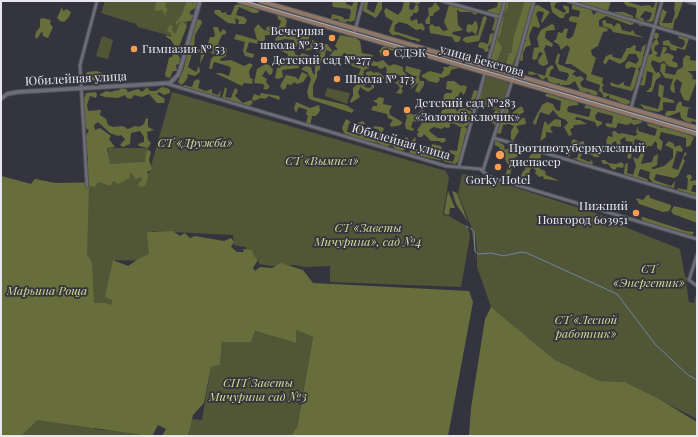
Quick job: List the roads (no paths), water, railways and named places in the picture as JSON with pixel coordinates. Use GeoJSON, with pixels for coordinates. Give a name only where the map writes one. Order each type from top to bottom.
{"type":"FeatureCollection","features":[{"type":"Feature","properties":{"kind":"main road","name":"улица Бекетова"},"geometry":{"type":"LineString","coordinates":[[239,1],[697,134]]}},
{"type":"Feature","properties":{"kind":"main road","name":"улица Бекетова"},"geometry":{"type":"LineString","coordinates":[[260,1],[697,128]]}},
{"type":"Feature","properties":{"kind":"street"},"geometry":{"type":"LineString","coordinates":[[87,186],[80,65],[97,1]]}},
{"type":"Feature","properties":{"kind":"street"},"geometry":{"type":"LineString","coordinates":[[166,84],[174,80],[178,75],[200,1]]}},
{"type":"Feature","properties":{"kind":"street"},"geometry":{"type":"LineString","coordinates":[[354,34],[364,1]]}},
{"type":"Feature","properties":{"kind":"street"},"geometry":{"type":"LineString","coordinates":[[442,1],[500,17]]}},
{"type":"Feature","properties":{"kind":"street"},"geometry":{"type":"LineString","coordinates":[[458,166],[505,1]]}},
{"type":"Feature","properties":{"kind":"street"},"geometry":{"type":"LineString","coordinates":[[483,170],[512,80],[534,1]]}},
{"type":"Feature","properties":{"kind":"street"},"geometry":{"type":"LineString","coordinates":[[568,1],[697,38]]}},
{"type":"Feature","properties":{"kind":"street"},"geometry":{"type":"LineString","coordinates":[[631,108],[662,1]]}},
{"type":"Feature","properties":{"kind":"street"},"geometry":{"type":"LineString","coordinates":[[686,1],[697,4]]}},
{"type":"Feature","properties":{"kind":"street","name":"Юбилейная улица"},"geometry":{"type":"LineString","coordinates":[[1,99],[11,93],[166,84],[451,167],[458,166],[483,170],[492,178],[697,238]]}},
{"type":"Feature","properties":{"kind":"street"},"geometry":{"type":"LineString","coordinates":[[494,138],[697,198]]}},
{"type":"Feature","properties":{"kind":"street"},"geometry":{"type":"LineString","coordinates":[[697,255],[689,280],[697,286]]}},
{"type":"Feature","properties":{"kind":"waterway"},"geometry":{"type":"LineString","coordinates":[[470,228],[474,231],[475,251],[478,254],[491,253],[504,256],[521,252],[527,253],[617,294],[655,344],[688,375],[697,380]]}},
{"type":"Feature","properties":{"kind":"tram line"},"geometry":{"type":"LineString","coordinates":[[245,1],[697,132]]}},
{"type":"Feature","properties":{"kind":"place","name":"Вечерняя школа № 23"},"geometry":{"type":"Point","coordinates":[332,38]}},
{"type":"Feature","properties":{"kind":"place","name":"Гимназия № 53"},"geometry":{"type":"Point","coordinates":[134,49]}},
{"type":"Feature","properties":{"kind":"place","name":"СДЭК"},"geometry":{"type":"Point","coordinates":[386,53]}},
{"type":"Feature","properties":{"kind":"place","name":"Детский сад №277"},"geometry":{"type":"Point","coordinates":[264,60]}},
{"type":"Feature","properties":{"kind":"place","name":"Школа № 173"},"geometry":{"type":"Point","coordinates":[337,79]}},
{"type":"Feature","properties":{"kind":"place","name":"Детский сад №283 «Золотой ключик»"},"geometry":{"type":"Point","coordinates":[407,110]}},
{"type":"Feature","properties":{"kind":"place","name":"Противотуберкулезный диспасер"},"geometry":{"type":"Point","coordinates":[500,155]}},
{"type":"Feature","properties":{"kind":"place","name":"Gorky Hotel"},"geometry":{"type":"Point","coordinates":[498,167]}},
{"type":"Feature","properties":{"kind":"place","name":"Нижний Новгород 603951"},"geometry":{"type":"Point","coordinates":[636,213]}},
{"type":"Feature","properties":{"kind":"park label","name":"СТ «Дружба»"},"geometry":{"type":"Point","coordinates":[195,143]}},
{"type":"Feature","properties":{"kind":"park label","name":"СТ «Вымпел»"},"geometry":{"type":"Point","coordinates":[322,161]}},
{"type":"Feature","properties":{"kind":"park label","name":"СТ «Заветы Мичурина», сад №4"},"geometry":{"type":"Point","coordinates":[368,235]}},
{"type":"Feature","properties":{"kind":"park label","name":"СТ «Энергетик»"},"geometry":{"type":"Point","coordinates":[649,276]}},
{"type":"Feature","properties":{"kind":"park label","name":"Марьина Роща"},"geometry":{"type":"Point","coordinates":[47,291]}},
{"type":"Feature","properties":{"kind":"park label","name":"СТ «Лесной работник»"},"geometry":{"type":"Point","coordinates":[586,327]}},
{"type":"Feature","properties":{"kind":"park label","name":"СНТ Заветы Мичурина сад №3"},"geometry":{"type":"Point","coordinates":[258,390]}}]}
